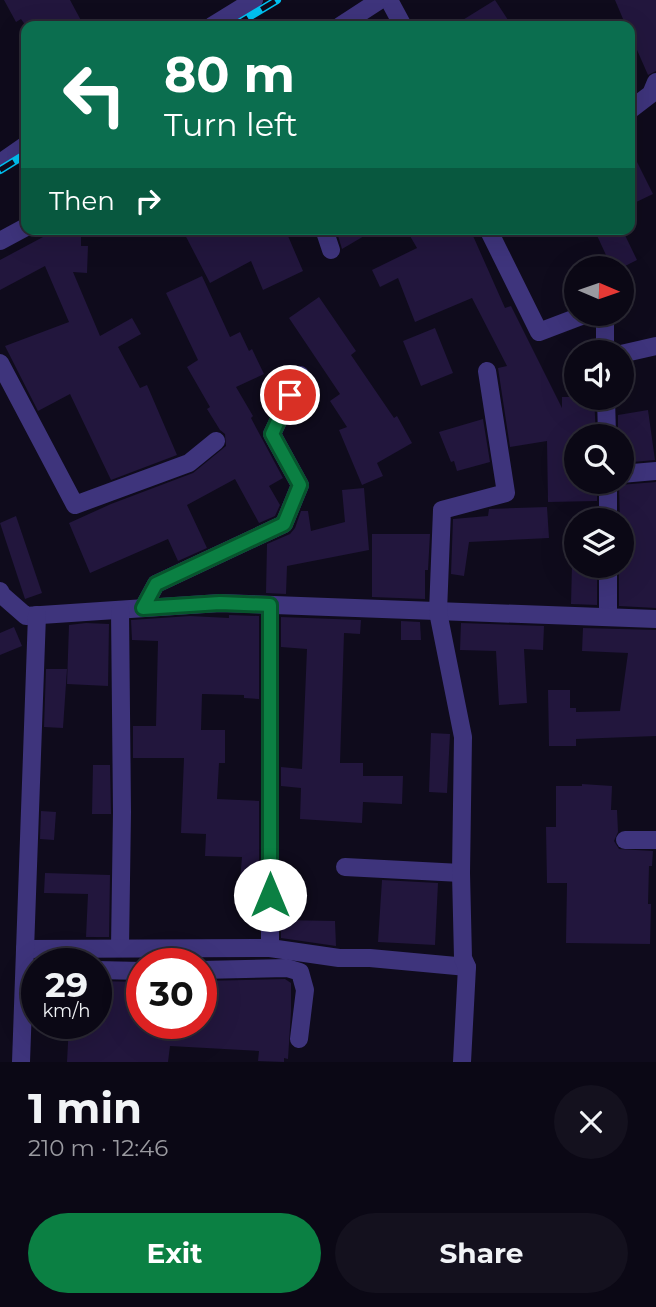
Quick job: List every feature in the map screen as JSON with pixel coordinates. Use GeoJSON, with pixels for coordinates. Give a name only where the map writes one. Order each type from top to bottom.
{"type":"FeatureCollection","features":[{"type":"Feature","properties":{"kind":"street"},"geometry":{"type":"LineString","coordinates":[[220,21],[254,0]]}},
{"type":"Feature","properties":{"kind":"street"},"geometry":{"type":"LineString","coordinates":[[348,21],[380,0]]}},
{"type":"Feature","properties":{"kind":"street"},"geometry":{"type":"LineString","coordinates":[[389,0],[400,21]]}},
{"type":"Feature","properties":{"kind":"street"},"geometry":{"type":"LineString","coordinates":[[635,106],[651,94],[656,82]]}},
{"type":"Feature","properties":{"kind":"street"},"geometry":{"type":"LineString","coordinates":[[0,163],[21,148]]}},
{"type":"Feature","properties":{"kind":"street"},"geometry":{"type":"LineString","coordinates":[[0,241],[21,230]]}},
{"type":"Feature","properties":{"kind":"street"},"geometry":{"type":"LineString","coordinates":[[326,235],[331,250]]}},
{"type":"Feature","properties":{"kind":"street"},"geometry":{"type":"LineString","coordinates":[[491,235],[539,332],[564,322]]}},
{"type":"Feature","properties":{"kind":"street"},"geometry":{"type":"LineString","coordinates":[[634,351],[656,346]]}},
{"type":"Feature","properties":{"kind":"street"},"geometry":{"type":"LineString","coordinates":[[0,363],[75,505],[189,463],[216,441]]}},
{"type":"Feature","properties":{"kind":"street"},"geometry":{"type":"LineString","coordinates":[[462,1062],[467,967],[464,958],[461,873],[463,737],[438,612],[442,510],[506,493],[487,371]]}},
{"type":"Feature","properties":{"kind":"street"},"geometry":{"type":"LineString","coordinates":[[143,608],[156,584],[284,524],[300,485],[272,434],[300,375]]}},
{"type":"Feature","properties":{"kind":"street"},"geometry":{"type":"LineString","coordinates":[[634,473],[656,471]]}},
{"type":"Feature","properties":{"kind":"street"},"geometry":{"type":"LineString","coordinates":[[608,578],[608,617]]}},
{"type":"Feature","properties":{"kind":"street"},"geometry":{"type":"LineString","coordinates":[[0,591],[26,616],[220,603],[656,618]]}},
{"type":"Feature","properties":{"kind":"street"},"geometry":{"type":"LineString","coordinates":[[270,605],[270,948]]}},
{"type":"Feature","properties":{"kind":"street"},"geometry":{"type":"LineString","coordinates":[[120,610],[120,947]]}},
{"type":"Feature","properties":{"kind":"street"},"geometry":{"type":"LineString","coordinates":[[25,948],[37,615]]}},
{"type":"Feature","properties":{"kind":"street"},"geometry":{"type":"LineString","coordinates":[[625,840],[656,840]]}},
{"type":"Feature","properties":{"kind":"street"},"geometry":{"type":"LineString","coordinates":[[345,867],[461,873]]}},
{"type":"Feature","properties":{"kind":"street"},"geometry":{"type":"LineString","coordinates":[[72,948],[270,948],[339,958],[370,957],[467,967]]}},
{"type":"Feature","properties":{"kind":"street"},"geometry":{"type":"LineString","coordinates":[[217,970],[287,968],[300,972],[305,990],[299,1039]]}},
{"type":"Feature","properties":{"kind":"street"},"geometry":{"type":"LineString","coordinates":[[21,1062],[23,1039]]}},
{"type":"Feature","properties":{"kind":"building"},"geometry":{"type":"Polygon","coordinates":[[[4,0],[70,0],[81,21],[21,19],[16,22],[4,0]]]}},
{"type":"Feature","properties":{"kind":"building"},"geometry":{"type":"Polygon","coordinates":[[[495,0],[509,21],[461,21],[495,0]]]}},
{"type":"Feature","properties":{"kind":"building"},"geometry":{"type":"Polygon","coordinates":[[[615,0],[656,0],[656,71],[648,75],[635,45],[635,21],[624,21],[615,0]]]}},
{"type":"Feature","properties":{"kind":"building"},"geometry":{"type":"Polygon","coordinates":[[[635,158],[653,194],[635,203],[635,158]]]}},
{"type":"Feature","properties":{"kind":"building"},"geometry":{"type":"Polygon","coordinates":[[[81,235],[81,246],[88,246],[87,273],[73,272],[100,336],[132,318],[141,334],[118,347],[140,388],[147,385],[177,455],[111,480],[70,394],[38,411],[5,346],[69,322],[45,266],[0,290],[0,260],[43,237],[81,235]]]}},
{"type":"Feature","properties":{"kind":"building"},"geometry":{"type":"Polygon","coordinates":[[[185,235],[288,235],[303,271],[263,290],[251,261],[210,283],[185,235]]]}},
{"type":"Feature","properties":{"kind":"building"},"geometry":{"type":"Polygon","coordinates":[[[338,235],[366,235],[342,249],[338,235]]]}},
{"type":"Feature","properties":{"kind":"building"},"geometry":{"type":"Polygon","coordinates":[[[409,235],[473,235],[505,308],[511,306],[562,408],[564,397],[564,410],[595,410],[595,424],[564,424],[564,494],[597,494],[597,501],[548,502],[547,441],[510,447],[498,368],[507,366],[472,298],[415,322],[398,278],[380,287],[372,270],[417,248],[409,235]]]}},
{"type":"Feature","properties":{"kind":"building"},"geometry":{"type":"Polygon","coordinates":[[[597,235],[625,235],[637,260],[634,262],[634,256],[606,256],[597,235]]]}},
{"type":"Feature","properties":{"kind":"building"},"geometry":{"type":"Polygon","coordinates":[[[202,276],[230,337],[240,332],[264,374],[236,387],[283,478],[269,486],[280,505],[275,516],[259,523],[235,479],[187,505],[207,548],[178,561],[168,539],[90,573],[69,523],[193,473],[226,446],[225,434],[207,409],[210,407],[187,367],[198,360],[166,293],[202,276]]]}},
{"type":"Feature","properties":{"kind":"building"},"geometry":{"type":"Polygon","coordinates":[[[319,297],[356,351],[351,355],[394,418],[397,416],[412,443],[377,463],[383,476],[362,485],[339,430],[347,427],[330,401],[340,394],[289,318],[319,297]]]}},
{"type":"Feature","properties":{"kind":"building"},"geometry":{"type":"Polygon","coordinates":[[[435,328],[453,373],[421,386],[403,341],[435,328]]]}},
{"type":"Feature","properties":{"kind":"building"},"geometry":{"type":"Polygon","coordinates":[[[648,410],[655,460],[634,462],[634,424],[618,424],[618,415],[648,410]]]}},
{"type":"Feature","properties":{"kind":"building"},"geometry":{"type":"Polygon","coordinates":[[[483,419],[490,462],[457,471],[439,432],[483,419]]]}},
{"type":"Feature","properties":{"kind":"building"},"geometry":{"type":"Polygon","coordinates":[[[656,482],[656,608],[619,606],[619,578],[634,578],[634,508],[620,508],[619,494],[634,494],[634,484],[656,482]]]}},
{"type":"Feature","properties":{"kind":"building"},"geometry":{"type":"Polygon","coordinates":[[[364,488],[369,550],[287,566],[286,594],[266,593],[267,544],[290,534],[301,511],[308,511],[311,531],[345,522],[342,490],[364,488]]]}},
{"type":"Feature","properties":{"kind":"building"},"geometry":{"type":"Polygon","coordinates":[[[547,507],[549,538],[469,542],[464,576],[451,574],[453,519],[488,516],[489,509],[547,507]]]}},
{"type":"Feature","properties":{"kind":"building"},"geometry":{"type":"Polygon","coordinates":[[[16,516],[42,593],[25,599],[0,523],[16,516]]]}},
{"type":"Feature","properties":{"kind":"building"},"geometry":{"type":"Polygon","coordinates":[[[372,534],[430,534],[428,570],[425,570],[425,599],[372,597],[372,534]]]}},
{"type":"Feature","properties":{"kind":"building"},"geometry":{"type":"Polygon","coordinates":[[[572,578],[597,578],[597,605],[571,604],[572,578]]]}},
{"type":"Feature","properties":{"kind":"building"},"geometry":{"type":"Polygon","coordinates":[[[229,615],[259,616],[259,699],[244,698],[244,695],[202,694],[201,730],[225,730],[225,763],[219,763],[217,799],[259,801],[259,881],[240,880],[242,857],[205,856],[206,834],[181,833],[184,758],[133,758],[133,726],[156,726],[158,641],[132,640],[131,620],[190,616],[229,618],[229,615]]]}},
{"type":"Feature","properties":{"kind":"building"},"geometry":{"type":"Polygon","coordinates":[[[281,617],[361,620],[360,634],[344,633],[340,763],[363,763],[363,776],[403,776],[402,804],[363,802],[362,823],[300,819],[301,788],[281,786],[281,767],[302,769],[307,649],[281,647],[281,617]]]}},
{"type":"Feature","properties":{"kind":"building"},"geometry":{"type":"Polygon","coordinates":[[[401,621],[420,622],[421,640],[401,640],[401,621]]]}},
{"type":"Feature","properties":{"kind":"building"},"geometry":{"type":"Polygon","coordinates":[[[461,623],[544,626],[543,650],[524,649],[527,703],[499,705],[496,651],[460,650],[461,623]]]}},
{"type":"Feature","properties":{"kind":"building"},"geometry":{"type":"Polygon","coordinates":[[[109,624],[108,686],[67,684],[69,625],[109,624]]]}},
{"type":"Feature","properties":{"kind":"building"},"geometry":{"type":"Polygon","coordinates":[[[14,627],[22,646],[0,655],[0,633],[14,627]]]}},
{"type":"Feature","properties":{"kind":"building"},"geometry":{"type":"Polygon","coordinates":[[[583,628],[656,630],[656,736],[576,739],[576,746],[549,746],[548,690],[570,690],[570,708],[576,708],[576,712],[620,711],[628,653],[582,651],[583,628]]]}},
{"type":"Feature","properties":{"kind":"building"},"geometry":{"type":"Polygon","coordinates":[[[46,669],[67,669],[63,728],[44,727],[46,669]]]}},
{"type":"Feature","properties":{"kind":"building"},"geometry":{"type":"Polygon","coordinates":[[[431,733],[450,734],[447,793],[429,792],[431,733]]]}},
{"type":"Feature","properties":{"kind":"building"},"geometry":{"type":"Polygon","coordinates":[[[93,765],[110,765],[111,814],[92,814],[93,765]]]}},
{"type":"Feature","properties":{"kind":"building"},"geometry":{"type":"Polygon","coordinates":[[[556,786],[612,786],[611,810],[617,810],[618,832],[614,841],[619,849],[653,851],[652,866],[649,866],[650,944],[566,943],[567,883],[547,883],[546,827],[556,827],[556,786]]]}},
{"type":"Feature","properties":{"kind":"building"},"geometry":{"type":"Polygon","coordinates":[[[41,811],[56,812],[54,840],[40,839],[41,811]]]}},
{"type":"Feature","properties":{"kind":"building"},"geometry":{"type":"Polygon","coordinates":[[[45,873],[110,875],[109,937],[86,937],[88,894],[44,893],[45,873]]]}},
{"type":"Feature","properties":{"kind":"building"},"geometry":{"type":"Polygon","coordinates":[[[382,880],[438,883],[435,945],[378,942],[382,880]]]}},
{"type":"Feature","properties":{"kind":"building"},"geometry":{"type":"Polygon","coordinates":[[[281,920],[335,921],[336,946],[281,938],[281,920]]]}},
{"type":"Feature","properties":{"kind":"building"},"geometry":{"type":"Polygon","coordinates":[[[285,979],[291,983],[288,1059],[284,1058],[284,1062],[258,1061],[259,1051],[170,1046],[168,1062],[67,1062],[68,1039],[112,1039],[112,981],[126,982],[126,1039],[217,1039],[217,981],[285,979]]]}},
{"type":"Feature","properties":{"kind":"railway"},"geometry":{"type":"LineString","coordinates":[[242,21],[277,0]]}},
{"type":"Feature","properties":{"kind":"railway"},"geometry":{"type":"LineString","coordinates":[[0,170],[21,157]]}},
{"type":"Feature","properties":{"kind":"route"},"geometry":{"type":"LineString","coordinates":[[270,895],[270,605],[220,603],[143,608],[156,584],[284,524],[300,485],[272,434],[290,395]]}}]}
